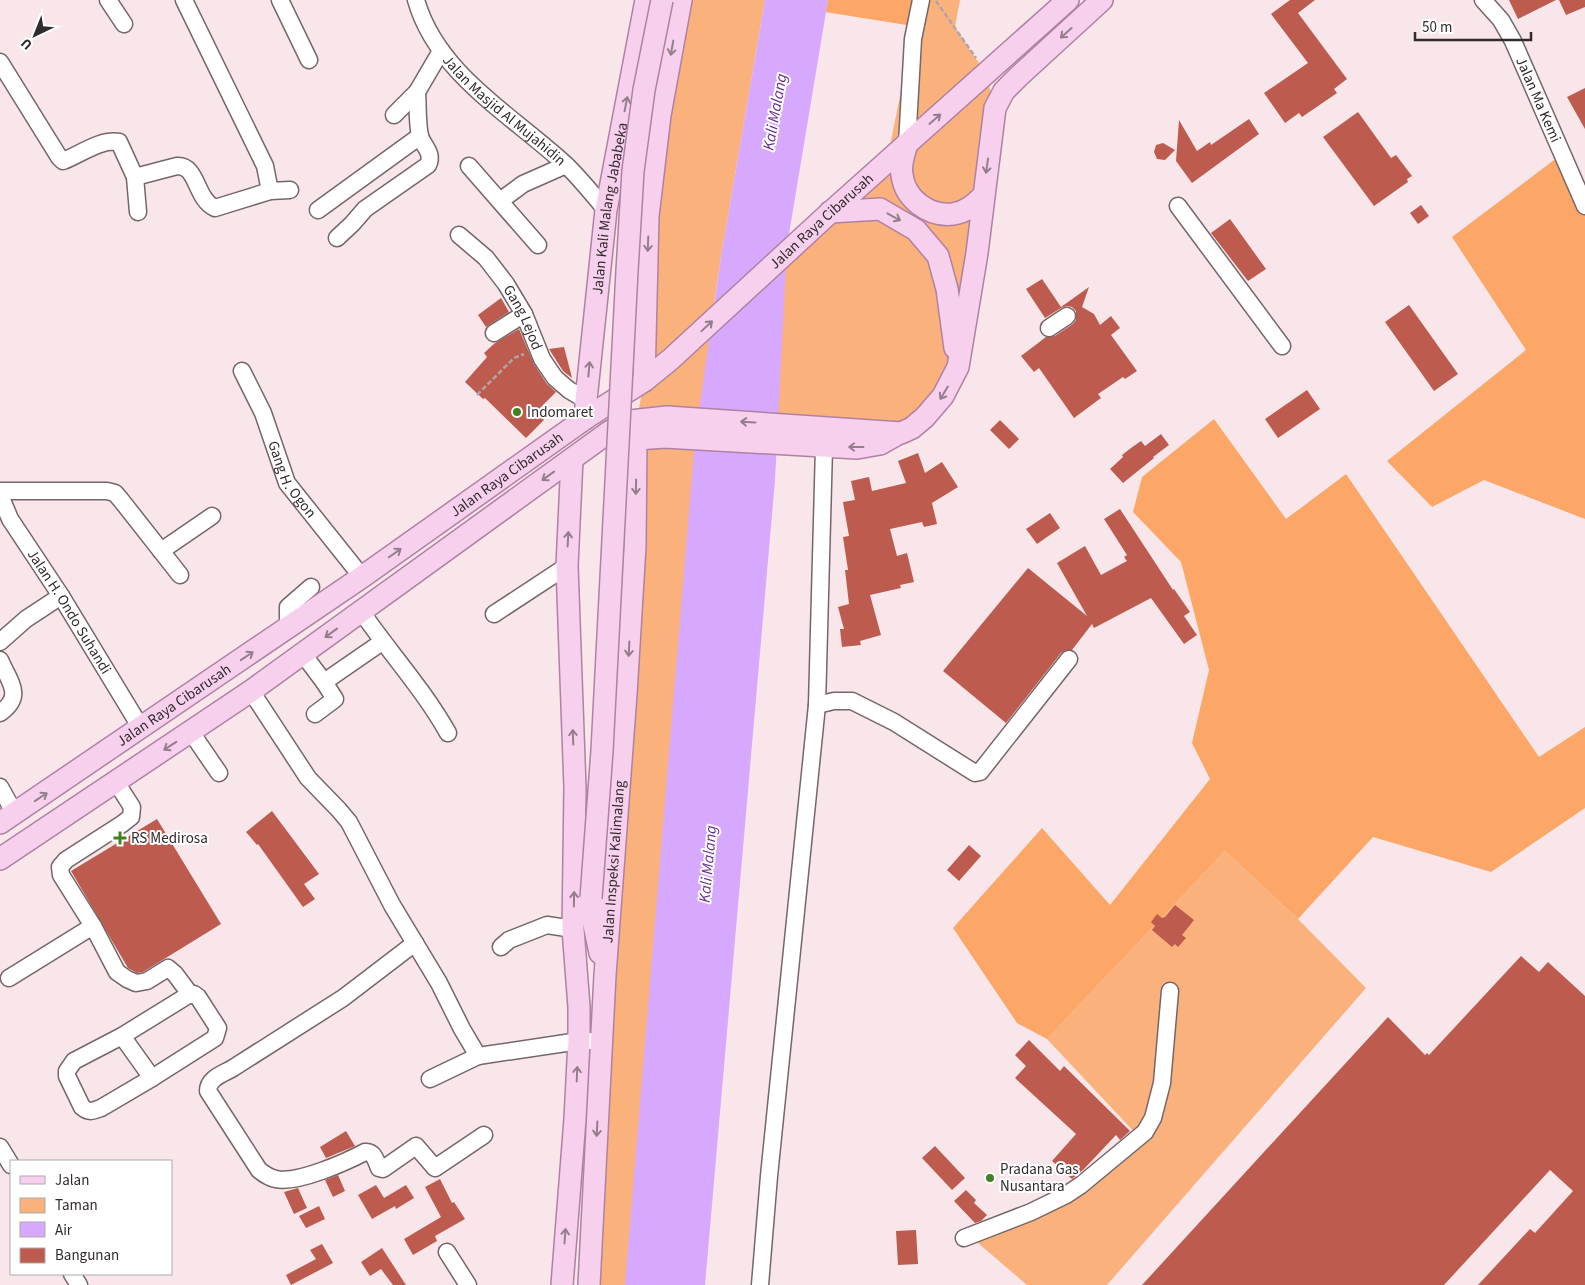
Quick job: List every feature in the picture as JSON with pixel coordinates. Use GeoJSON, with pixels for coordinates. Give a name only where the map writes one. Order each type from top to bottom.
{"type":"FeatureCollection","features":[{"type":"Feature","properties":{"kind":"main road","name":"Jalan Kali Malang Jababeka"},"geometry":{"type":"LineString","coordinates":[[586,409],[606,210],[646,0]]}},
{"type":"Feature","properties":{"kind":"main road"},"geometry":{"type":"LineString","coordinates":[[576,965],[590,902],[602,751],[634,170],[644,90],[662,0]]}},
{"type":"Feature","properties":{"kind":"main road"},"geometry":{"type":"LineString","coordinates":[[644,380],[648,216],[660,115],[681,0]]}},
{"type":"Feature","properties":{"kind":"main road","name":"Jalan Raya Cibarusah"},"geometry":{"type":"LineString","coordinates":[[8,819],[362,577],[586,409],[644,380],[671,359],[830,212],[1068,0]]}},
{"type":"Feature","properties":{"kind":"main road","name":"Jalan Raya Cibarusah"},"geometry":{"type":"LineString","coordinates":[[0,859],[251,691],[609,432],[630,420],[788,445],[824,447],[868,447],[880,444],[912,428],[925,417],[943,396],[958,368],[976,262],[995,108],[1004,91],[1102,0]]}},
{"type":"Feature","properties":{"kind":"main road"},"geometry":{"type":"LineString","coordinates":[[907,144],[903,156],[902,174],[907,191],[919,205],[935,213],[953,214],[970,208],[983,196]]}},
{"type":"Feature","properties":{"kind":"main road"},"geometry":{"type":"LineString","coordinates":[[830,212],[880,209],[916,229],[938,256],[947,289],[958,368]]}},
{"type":"Feature","properties":{"kind":"main road"},"geometry":{"type":"LineString","coordinates":[[606,210],[648,216]]}},
{"type":"Feature","properties":{"kind":"main road","name":"Jalan Raya Cibarusah"},"geometry":{"type":"LineString","coordinates":[[580,453],[597,444],[636,438],[666,427],[796,425],[901,433]]}},
{"type":"Feature","properties":{"kind":"main road","name":"Jalan Inspeksi Kalimalang"},"geometry":{"type":"LineString","coordinates":[[589,1285],[605,975],[635,546],[636,438]]}},
{"type":"Feature","properties":{"kind":"main road"},"geometry":{"type":"LineString","coordinates":[[562,1285],[579,1041],[574,929],[575,788],[567,566],[580,453]]}},
{"type":"Feature","properties":{"kind":"main road"},"geometry":{"type":"LineString","coordinates":[[590,902],[605,975]]}},
{"type":"Feature","properties":{"kind":"street"},"geometry":{"type":"LineString","coordinates":[[108,0],[124,24]]}},
{"type":"Feature","properties":{"kind":"street"},"geometry":{"type":"LineString","coordinates":[[184,0],[265,166],[270,191]]}},
{"type":"Feature","properties":{"kind":"street"},"geometry":{"type":"LineString","coordinates":[[280,0],[309,60]]}},
{"type":"Feature","properties":{"kind":"street","name":"Jalan Masjid Al Mujahidin"},"geometry":{"type":"LineString","coordinates":[[416,0],[418,10],[441,51],[474,88],[566,165],[606,210]]}},
{"type":"Feature","properties":{"kind":"street"},"geometry":{"type":"LineString","coordinates":[[907,144],[913,39],[921,0]]}},
{"type":"Feature","properties":{"kind":"street","name":"Jalan Ma Kemi"},"geometry":{"type":"LineString","coordinates":[[1483,0],[1501,20],[1513,41],[1585,206]]}},
{"type":"Feature","properties":{"kind":"street"},"geometry":{"type":"LineString","coordinates":[[394,115],[417,92],[441,51]]}},
{"type":"Feature","properties":{"kind":"street"},"geometry":{"type":"LineString","coordinates":[[0,62],[59,158],[63,161],[112,141],[119,142],[135,177],[138,212]]}},
{"type":"Feature","properties":{"kind":"street"},"geometry":{"type":"LineString","coordinates":[[337,238],[365,209],[428,165],[430,160],[429,152],[420,136],[417,92]]}},
{"type":"Feature","properties":{"kind":"street"},"geometry":{"type":"LineString","coordinates":[[318,210],[420,136]]}},
{"type":"Feature","properties":{"kind":"street"},"geometry":{"type":"LineString","coordinates":[[500,201],[523,184],[566,165]]}},
{"type":"Feature","properties":{"kind":"street"},"geometry":{"type":"LineString","coordinates":[[135,177],[183,166],[190,170],[203,200],[215,208],[270,191],[290,190]]}},
{"type":"Feature","properties":{"kind":"street"},"geometry":{"type":"LineString","coordinates":[[469,166],[538,245]]}},
{"type":"Feature","properties":{"kind":"street"},"geometry":{"type":"LineString","coordinates":[[1178,206],[1282,346]]}},
{"type":"Feature","properties":{"kind":"street","name":"Gang Lejod"},"geometry":{"type":"LineString","coordinates":[[459,235],[486,258],[506,284],[524,314],[539,347],[542,359],[555,378],[586,409]]}},
{"type":"Feature","properties":{"kind":"street"},"geometry":{"type":"LineString","coordinates":[[494,332],[524,314]]}},
{"type":"Feature","properties":{"kind":"street"},"geometry":{"type":"LineString","coordinates":[[1049,328],[1067,316]]}},
{"type":"Feature","properties":{"kind":"street","name":"Gang H. Ogon"},"geometry":{"type":"LineString","coordinates":[[242,371],[263,413],[288,483],[362,577]]}},
{"type":"Feature","properties":{"kind":"street"},"geometry":{"type":"LineString","coordinates":[[760,1285],[769,1176],[817,705],[824,447]]}},
{"type":"Feature","properties":{"kind":"street"},"geometry":{"type":"LineString","coordinates":[[0,491],[107,491],[115,493],[180,575]]}},
{"type":"Feature","properties":{"kind":"street","name":"Jalan H. Ondo Suhandi"},"geometry":{"type":"LineString","coordinates":[[0,495],[5,522],[61,596],[141,728]]}},
{"type":"Feature","properties":{"kind":"street"},"geometry":{"type":"LineString","coordinates":[[162,551],[212,516]]}},
{"type":"Feature","properties":{"kind":"street"},"geometry":{"type":"LineString","coordinates":[[494,614],[567,566]]}},
{"type":"Feature","properties":{"kind":"street"},"geometry":{"type":"LineString","coordinates":[[288,628],[288,606],[311,587]]}},
{"type":"Feature","properties":{"kind":"street"},"geometry":{"type":"LineString","coordinates":[[0,642],[26,619],[61,596]]}},
{"type":"Feature","properties":{"kind":"street"},"geometry":{"type":"LineString","coordinates":[[361,611],[382,642],[437,714],[448,733]]}},
{"type":"Feature","properties":{"kind":"street"},"geometry":{"type":"LineString","coordinates":[[324,682],[382,642]]}},
{"type":"Feature","properties":{"kind":"street"},"geometry":{"type":"LineString","coordinates":[[303,654],[335,699],[315,714]]}},
{"type":"Feature","properties":{"kind":"street"},"geometry":{"type":"LineString","coordinates":[[817,705],[834,701],[852,701],[894,722],[975,773],[980,772],[1068,658]]}},
{"type":"Feature","properties":{"kind":"street"},"geometry":{"type":"LineString","coordinates":[[0,660],[14,693],[13,702],[0,713]]}},
{"type":"Feature","properties":{"kind":"street"},"geometry":{"type":"LineString","coordinates":[[251,691],[308,778],[349,822],[392,906],[439,983],[462,1030],[478,1056]]}},
{"type":"Feature","properties":{"kind":"street"},"geometry":{"type":"LineString","coordinates":[[191,732],[219,773]]}},
{"type":"Feature","properties":{"kind":"street"},"geometry":{"type":"LineString","coordinates":[[116,782],[132,807],[131,817],[66,860],[60,867],[61,875],[93,926],[118,972],[136,983],[147,981],[168,968],[176,974],[190,994],[198,997],[218,1028],[218,1032],[211,1041],[101,1108],[87,1111],[82,1107],[67,1076],[74,1061],[122,1036],[190,994]]}},
{"type":"Feature","properties":{"kind":"street"},"geometry":{"type":"LineString","coordinates":[[0,787],[8,819]]}},
{"type":"Feature","properties":{"kind":"street"},"geometry":{"type":"LineString","coordinates":[[501,947],[515,937],[547,925],[574,929]]}},
{"type":"Feature","properties":{"kind":"street"},"geometry":{"type":"LineString","coordinates":[[10,978],[93,926]]}},
{"type":"Feature","properties":{"kind":"street"},"geometry":{"type":"LineString","coordinates":[[415,942],[343,998],[218,1076],[210,1083],[208,1091],[259,1170],[276,1180],[293,1179],[343,1164],[365,1152],[373,1154],[379,1168],[383,1169],[416,1146],[435,1168],[484,1135]]}},
{"type":"Feature","properties":{"kind":"street"},"geometry":{"type":"LineString","coordinates":[[964,1238],[1031,1212],[1066,1195],[1081,1185],[1145,1132],[1153,1118],[1162,1083],[1170,991]]}},
{"type":"Feature","properties":{"kind":"street"},"geometry":{"type":"LineString","coordinates":[[122,1036],[152,1078]]}},
{"type":"Feature","properties":{"kind":"street"},"geometry":{"type":"LineString","coordinates":[[430,1079],[478,1056],[579,1041],[602,1041]]}},
{"type":"Feature","properties":{"kind":"street"},"geometry":{"type":"LineString","coordinates":[[0,1147],[10,1163]]}},
{"type":"Feature","properties":{"kind":"street"},"geometry":{"type":"LineString","coordinates":[[447,1252],[468,1285]]}},
{"type":"Feature","properties":{"kind":"path"},"geometry":{"type":"LineString","coordinates":[[935,0],[986,74]]}},
{"type":"Feature","properties":{"kind":"path"},"geometry":{"type":"LineString","coordinates":[[478,395],[514,358],[539,347]]}},
{"type":"Feature","properties":{"kind":"green space"},"geometry":{"type":"Polygon","coordinates":[[[681,0],[765,0],[712,318],[887,161],[919,0],[960,0],[955,27],[986,74],[995,108],[963,342],[912,428],[698,440],[678,655],[627,1285],[589,1285],[637,419],[644,381],[648,216],[681,0]]]}},
{"type":"Feature","properties":{"kind":"green space"},"geometry":{"type":"Polygon","coordinates":[[[1225,851],[1298,919],[1366,988],[1107,1285],[1027,1285],[971,1237],[1061,1195],[1138,1136],[1047,1039],[1225,851]]]}},
{"type":"Feature","properties":{"kind":"shaded area"},"geometry":{"type":"Polygon","coordinates":[[[828,0],[919,0],[913,26],[825,12],[828,0]]]}},
{"type":"Feature","properties":{"kind":"shaded area"},"geometry":{"type":"Polygon","coordinates":[[[1558,157],[1585,207],[1585,519],[1484,480],[1432,507],[1387,461],[1526,350],[1452,237],[1558,157]]]}},
{"type":"Feature","properties":{"kind":"shaded area"},"geometry":{"type":"Polygon","coordinates":[[[1214,419],[1286,519],[1346,474],[1539,757],[1585,727],[1585,808],[1491,872],[1373,837],[1298,919],[1225,851],[1047,1039],[1017,1023],[953,928],[1042,828],[1110,905],[1210,779],[1192,743],[1209,670],[1181,562],[1133,512],[1142,477],[1214,419]]]}},
{"type":"Feature","properties":{"kind":"water","name":"Kali Malang"},"geometry":{"type":"Polygon","coordinates":[[[765,0],[828,0],[787,246],[775,480],[705,1285],[625,1285],[695,439],[721,257],[765,0]]]}},
{"type":"Feature","properties":{"kind":"building"},"geometry":{"type":"Polygon","coordinates":[[[1290,0],[1315,0],[1298,13],[1347,79],[1334,89],[1337,93],[1302,117],[1299,113],[1285,123],[1264,93],[1308,63],[1271,14],[1290,0]]]}},
{"type":"Feature","properties":{"kind":"building"},"geometry":{"type":"Polygon","coordinates":[[[1509,0],[1556,0],[1518,19],[1509,0]]]}},
{"type":"Feature","properties":{"kind":"building"},"geometry":{"type":"Polygon","coordinates":[[[1559,0],[1585,0],[1585,7],[1566,15],[1559,0]]]}},
{"type":"Feature","properties":{"kind":"building"},"geometry":{"type":"Polygon","coordinates":[[[1585,88],[1585,129],[1567,97],[1585,88]]]}},
{"type":"Feature","properties":{"kind":"building"},"geometry":{"type":"Polygon","coordinates":[[[1358,112],[1391,158],[1396,155],[1412,176],[1407,179],[1408,182],[1374,206],[1323,137],[1358,112]]]}},
{"type":"Feature","properties":{"kind":"building"},"geometry":{"type":"Polygon","coordinates":[[[1249,119],[1259,134],[1192,183],[1176,161],[1179,120],[1197,151],[1210,142],[1211,145],[1249,119]]]}},
{"type":"Feature","properties":{"kind":"building"},"geometry":{"type":"Polygon","coordinates":[[[1163,143],[1175,150],[1165,160],[1157,159],[1154,152],[1156,145],[1163,143]]]}},
{"type":"Feature","properties":{"kind":"building"},"geometry":{"type":"Polygon","coordinates":[[[1421,205],[1429,216],[1418,224],[1410,213],[1421,205]]]}},
{"type":"Feature","properties":{"kind":"building"},"geometry":{"type":"Polygon","coordinates":[[[1230,219],[1266,269],[1248,281],[1211,233],[1230,219]]]}},
{"type":"Feature","properties":{"kind":"building"},"geometry":{"type":"Polygon","coordinates":[[[1042,279],[1061,307],[1089,287],[1082,307],[1094,314],[1100,325],[1111,316],[1120,328],[1111,335],[1137,371],[1125,379],[1123,377],[1098,394],[1101,398],[1074,418],[1039,368],[1034,372],[1021,356],[1046,337],[1055,336],[1076,320],[1076,311],[1072,307],[1067,306],[1045,318],[1026,289],[1042,279]]]}},
{"type":"Feature","properties":{"kind":"building"},"geometry":{"type":"Polygon","coordinates":[[[501,298],[509,312],[486,327],[478,315],[501,298]]]}},
{"type":"Feature","properties":{"kind":"building"},"geometry":{"type":"Polygon","coordinates":[[[1409,305],[1458,374],[1434,391],[1385,322],[1409,305]]]}},
{"type":"Feature","properties":{"kind":"building"},"geometry":{"type":"Polygon","coordinates":[[[519,329],[534,364],[547,384],[556,392],[536,412],[544,420],[526,438],[485,398],[483,399],[465,382],[487,357],[484,353],[495,343],[519,329]]]}},
{"type":"Feature","properties":{"kind":"building"},"geometry":{"type":"Polygon","coordinates":[[[564,347],[572,378],[563,371],[549,349],[564,347]]]}},
{"type":"Feature","properties":{"kind":"building"},"geometry":{"type":"Polygon","coordinates":[[[1307,390],[1320,409],[1278,438],[1265,419],[1307,390]]]}},
{"type":"Feature","properties":{"kind":"building"},"geometry":{"type":"Polygon","coordinates":[[[1000,420],[1019,439],[1009,449],[990,430],[1000,420]]]}},
{"type":"Feature","properties":{"kind":"building"},"geometry":{"type":"Polygon","coordinates":[[[1161,434],[1169,445],[1123,483],[1110,469],[1123,457],[1122,455],[1141,441],[1145,446],[1161,434]]]}},
{"type":"Feature","properties":{"kind":"building"},"geometry":{"type":"Polygon","coordinates":[[[918,453],[925,473],[942,462],[958,487],[932,503],[937,524],[924,527],[922,522],[890,529],[897,556],[907,553],[914,582],[900,585],[901,588],[870,595],[881,635],[860,641],[861,645],[842,647],[840,629],[844,629],[838,607],[849,604],[845,570],[848,570],[843,537],[849,536],[843,502],[855,500],[851,481],[869,477],[872,491],[906,483],[898,461],[918,453]]]}},
{"type":"Feature","properties":{"kind":"building"},"geometry":{"type":"Polygon","coordinates":[[[1120,509],[1173,590],[1190,612],[1184,616],[1197,635],[1184,644],[1151,598],[1094,628],[1092,624],[1072,650],[1066,650],[1061,653],[1006,723],[943,671],[1028,568],[1087,616],[1057,563],[1085,546],[1101,575],[1127,561],[1124,557],[1127,555],[1104,519],[1120,509]]]}},
{"type":"Feature","properties":{"kind":"building"},"geometry":{"type":"Polygon","coordinates":[[[1050,513],[1060,528],[1037,544],[1026,529],[1050,513]]]}},
{"type":"Feature","properties":{"kind":"building"},"geometry":{"type":"Polygon","coordinates":[[[272,811],[319,874],[304,884],[315,899],[303,907],[258,844],[246,832],[272,811]]]}},
{"type":"Feature","properties":{"kind":"building"},"geometry":{"type":"Polygon","coordinates":[[[157,819],[221,924],[143,972],[137,973],[128,968],[71,871],[157,819]]]}},
{"type":"Feature","properties":{"kind":"building"},"geometry":{"type":"Polygon","coordinates":[[[969,845],[981,856],[959,881],[947,870],[969,845]]]}},
{"type":"Feature","properties":{"kind":"building"},"geometry":{"type":"Polygon","coordinates":[[[1175,905],[1194,920],[1182,935],[1186,938],[1178,947],[1175,944],[1172,947],[1152,930],[1155,926],[1151,922],[1157,914],[1162,918],[1165,917],[1175,905]]]}},
{"type":"Feature","properties":{"kind":"building"},"geometry":{"type":"Polygon","coordinates":[[[1521,956],[1539,972],[1548,962],[1585,996],[1585,1285],[1478,1285],[1530,1229],[1535,1233],[1573,1191],[1550,1170],[1444,1285],[1142,1285],[1388,1017],[1425,1055],[1427,1053],[1429,1055],[1521,956]]]}},
{"type":"Feature","properties":{"kind":"building"},"geometry":{"type":"Polygon","coordinates":[[[1029,1040],[1060,1071],[1064,1066],[1130,1131],[1120,1140],[1116,1135],[1072,1179],[1052,1161],[1076,1134],[1015,1078],[1026,1066],[1015,1055],[1029,1040]]]}},
{"type":"Feature","properties":{"kind":"building"},"geometry":{"type":"Polygon","coordinates":[[[346,1131],[355,1146],[326,1158],[320,1147],[346,1131]]]}},
{"type":"Feature","properties":{"kind":"building"},"geometry":{"type":"Polygon","coordinates":[[[935,1146],[965,1178],[952,1190],[922,1158],[935,1146]]]}},
{"type":"Feature","properties":{"kind":"building"},"geometry":{"type":"Polygon","coordinates":[[[338,1175],[345,1191],[333,1197],[325,1180],[338,1175]]]}},
{"type":"Feature","properties":{"kind":"building"},"geometry":{"type":"Polygon","coordinates":[[[440,1179],[452,1203],[454,1202],[465,1219],[435,1236],[437,1241],[413,1255],[404,1239],[441,1217],[425,1187],[440,1179]]]}},
{"type":"Feature","properties":{"kind":"building"},"geometry":{"type":"Polygon","coordinates":[[[376,1185],[384,1198],[406,1185],[414,1198],[396,1209],[395,1206],[372,1219],[358,1195],[376,1185]]]}},
{"type":"Feature","properties":{"kind":"building"},"geometry":{"type":"Polygon","coordinates":[[[298,1188],[307,1208],[294,1214],[284,1192],[298,1188]]]}},
{"type":"Feature","properties":{"kind":"building"},"geometry":{"type":"Polygon","coordinates":[[[966,1190],[976,1200],[974,1203],[987,1215],[981,1221],[975,1223],[954,1201],[966,1190]]]}},
{"type":"Feature","properties":{"kind":"building"},"geometry":{"type":"Polygon","coordinates":[[[319,1206],[325,1219],[306,1228],[299,1216],[319,1206]]]}},
{"type":"Feature","properties":{"kind":"building"},"geometry":{"type":"Polygon","coordinates":[[[916,1230],[918,1264],[898,1265],[896,1231],[916,1230]]]}},
{"type":"Feature","properties":{"kind":"building"},"geometry":{"type":"Polygon","coordinates":[[[322,1244],[333,1263],[291,1285],[286,1275],[316,1259],[310,1250],[322,1244]]]}},
{"type":"Feature","properties":{"kind":"building"},"geometry":{"type":"Polygon","coordinates":[[[382,1248],[406,1285],[393,1285],[381,1269],[370,1276],[361,1262],[382,1248]]]}},
{"type":"Feature","properties":{"kind":"place","name":"Indomaret"},"geometry":{"type":"Point","coordinates":[517,412]}},
{"type":"Feature","properties":{"kind":"place","name":"RS Medirosa"},"geometry":{"type":"Point","coordinates":[120,838]}},
{"type":"Feature","properties":{"kind":"place","name":"Pradana Gas Nusantara"},"geometry":{"type":"Point","coordinates":[990,1178]}}]}
